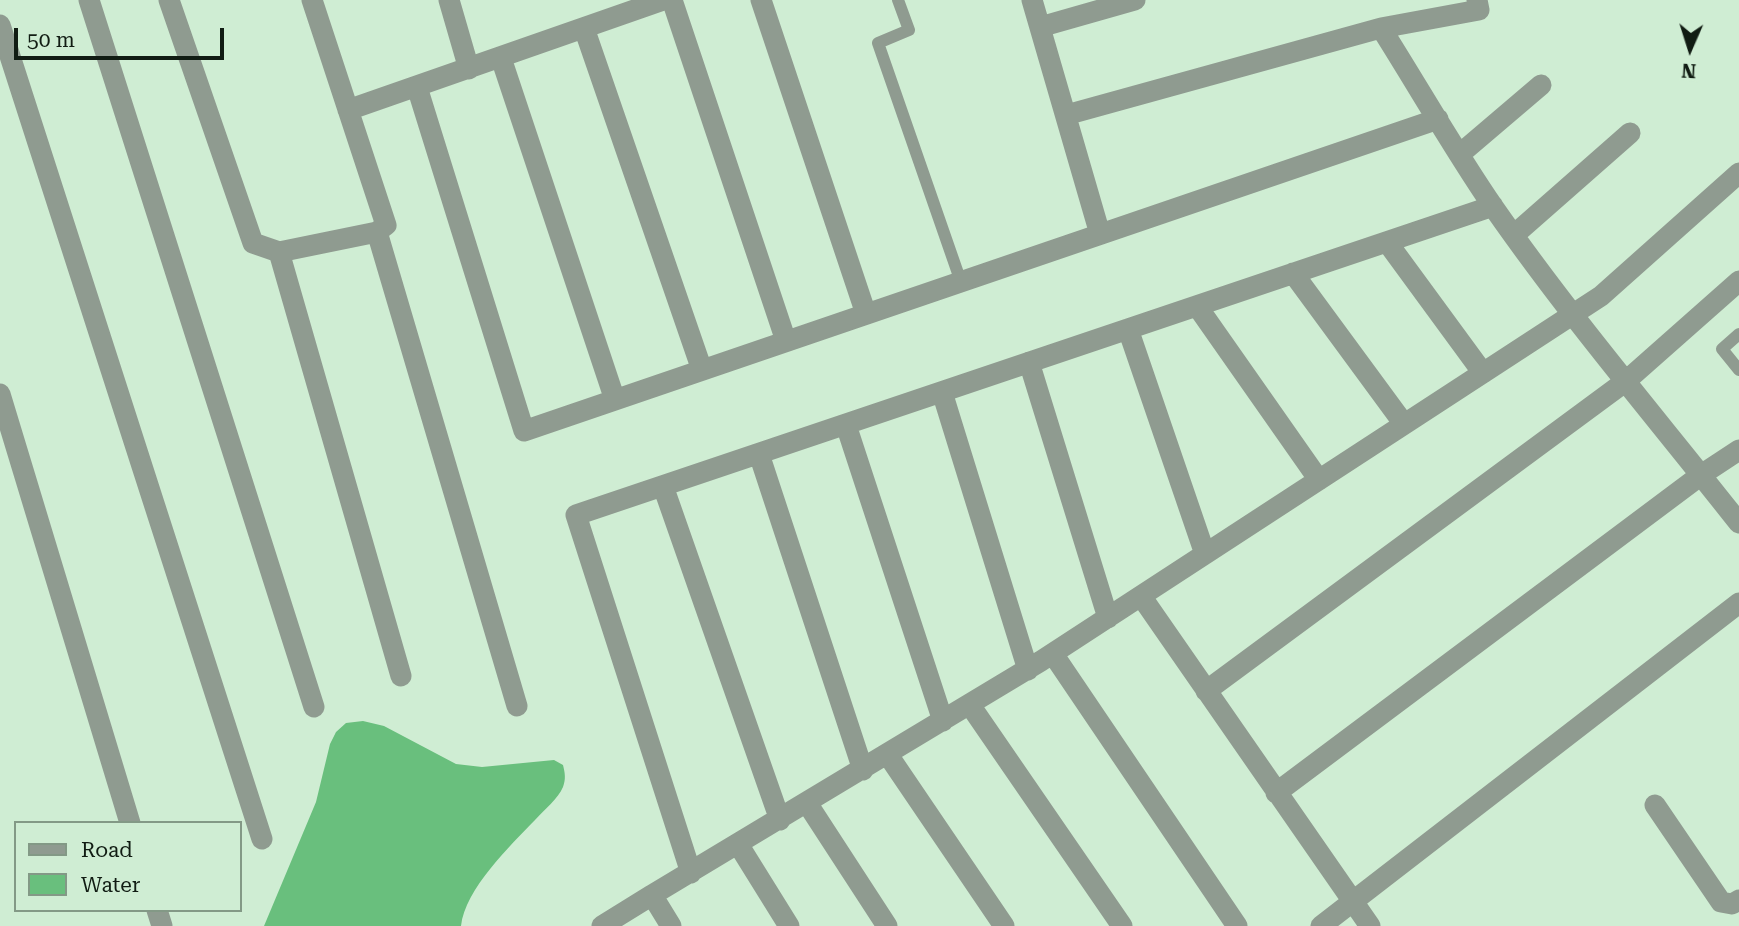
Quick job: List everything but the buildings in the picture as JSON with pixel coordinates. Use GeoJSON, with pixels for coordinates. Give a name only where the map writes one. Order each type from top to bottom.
{"type":"FeatureCollection","features":[{"type":"Feature","properties":{"kind":"street"},"geometry":{"type":"LineString","coordinates":[[89,0],[314,707]]}},
{"type":"Feature","properties":{"kind":"street"},"geometry":{"type":"LineString","coordinates":[[169,0],[253,243],[279,252],[377,232],[386,225],[312,0]]}},
{"type":"Feature","properties":{"kind":"street"},"geometry":{"type":"LineString","coordinates":[[449,0],[468,69]]}},
{"type":"Feature","properties":{"kind":"street"},"geometry":{"type":"LineString","coordinates":[[348,110],[663,0]]}},
{"type":"Feature","properties":{"kind":"street"},"geometry":{"type":"LineString","coordinates":[[672,0],[786,341]]}},
{"type":"Feature","properties":{"kind":"street"},"geometry":{"type":"LineString","coordinates":[[761,0],[866,314]]}},
{"type":"Feature","properties":{"kind":"street"},"geometry":{"type":"LineString","coordinates":[[1032,0],[1100,234]]}},
{"type":"Feature","properties":{"kind":"street"},"geometry":{"type":"LineString","coordinates":[[1040,27],[1135,0]]}},
{"type":"Feature","properties":{"kind":"street"},"geometry":{"type":"LineString","coordinates":[[1066,115],[1381,28],[1479,10],[1477,0]]}},
{"type":"Feature","properties":{"kind":"street"},"geometry":{"type":"LineString","coordinates":[[0,24],[262,839]]}},
{"type":"Feature","properties":{"kind":"street"},"geometry":{"type":"LineString","coordinates":[[584,28],[702,370]]}},
{"type":"Feature","properties":{"kind":"street"},"geometry":{"type":"LineString","coordinates":[[1381,28],[1493,206],[1572,314],[1739,523]]}},
{"type":"Feature","properties":{"kind":"street"},"geometry":{"type":"LineString","coordinates":[[500,58],[615,400]]}},
{"type":"Feature","properties":{"kind":"street"},"geometry":{"type":"LineString","coordinates":[[1460,154],[1541,85]]}},
{"type":"Feature","properties":{"kind":"street"},"geometry":{"type":"LineString","coordinates":[[417,87],[524,431],[1438,119]]}},
{"type":"Feature","properties":{"kind":"street"},"geometry":{"type":"LineString","coordinates":[[1514,234],[1629,133]]}},
{"type":"Feature","properties":{"kind":"street"},"geometry":{"type":"LineString","coordinates":[[602,926],[1028,670],[1601,296],[1739,173]]}},
{"type":"Feature","properties":{"kind":"street"},"geometry":{"type":"LineString","coordinates":[[691,873],[576,515],[1493,206]]}},
{"type":"Feature","properties":{"kind":"street"},"geometry":{"type":"LineString","coordinates":[[377,232],[517,706]]}},
{"type":"Feature","properties":{"kind":"street"},"geometry":{"type":"LineString","coordinates":[[1387,242],[1483,373]]}},
{"type":"Feature","properties":{"kind":"street"},"geometry":{"type":"LineString","coordinates":[[279,252],[401,676]]}},
{"type":"Feature","properties":{"kind":"street"},"geometry":{"type":"LineString","coordinates":[[1293,273],[1404,424]]}},
{"type":"Feature","properties":{"kind":"street"},"geometry":{"type":"LineString","coordinates":[[1206,691],[1626,381],[1736,288]]}},
{"type":"Feature","properties":{"kind":"street"},"geometry":{"type":"LineString","coordinates":[[1197,306],[1319,480]]}},
{"type":"Feature","properties":{"kind":"street"},"geometry":{"type":"LineString","coordinates":[[1128,329],[1205,554]]}},
{"type":"Feature","properties":{"kind":"street"},"geometry":{"type":"LineString","coordinates":[[1029,362],[1108,618]]}},
{"type":"Feature","properties":{"kind":"street"},"geometry":{"type":"LineString","coordinates":[[942,392],[1028,670]]}},
{"type":"Feature","properties":{"kind":"street"},"geometry":{"type":"LineString","coordinates":[[0,394],[129,821]]}},
{"type":"Feature","properties":{"kind":"street"},"geometry":{"type":"LineString","coordinates":[[846,425],[943,721]]}},
{"type":"Feature","properties":{"kind":"street"},"geometry":{"type":"LineString","coordinates":[[1276,793],[1701,475],[1739,450]]}},
{"type":"Feature","properties":{"kind":"street"},"geometry":{"type":"LineString","coordinates":[[759,454],[863,769]]}},
{"type":"Feature","properties":{"kind":"street"},"geometry":{"type":"LineString","coordinates":[[663,486],[780,820]]}},
{"type":"Feature","properties":{"kind":"street"},"geometry":{"type":"LineString","coordinates":[[1141,596],[1370,926]]}},
{"type":"Feature","properties":{"kind":"street"},"geometry":{"type":"LineString","coordinates":[[1321,926],[1739,603]]}},
{"type":"Feature","properties":{"kind":"street"},"geometry":{"type":"LineString","coordinates":[[1053,654],[1237,926]]}},
{"type":"Feature","properties":{"kind":"street"},"geometry":{"type":"LineString","coordinates":[[970,705],[1122,926]]}},
{"type":"Feature","properties":{"kind":"street"},"geometry":{"type":"LineString","coordinates":[[888,755],[1004,926]]}},
{"type":"Feature","properties":{"kind":"street"},"geometry":{"type":"LineString","coordinates":[[807,803],[887,926]]}},
{"type":"Feature","properties":{"kind":"street"},"geometry":{"type":"LineString","coordinates":[[1655,805],[1721,902],[1732,904],[1739,900]]}},
{"type":"Feature","properties":{"kind":"street"},"geometry":{"type":"LineString","coordinates":[[738,844],[789,926]]}},
{"type":"Feature","properties":{"kind":"street"},"geometry":{"type":"LineString","coordinates":[[652,895],[671,926]]}},
{"type":"Feature","properties":{"kind":"lane"},"geometry":{"type":"LineString","coordinates":[[898,0],[909,30],[878,43],[961,282]]}},
{"type":"Feature","properties":{"kind":"lane"},"geometry":{"type":"LineString","coordinates":[[1739,334],[1722,349],[1739,370]]}},
{"type":"Feature","properties":{"kind":"water"},"geometry":{"type":"Polygon","coordinates":[[[363,721],[384,726],[456,764],[482,767],[554,760],[563,765],[564,784],[554,800],[490,869],[471,897],[461,926],[264,926],[316,802],[330,744],[336,732],[346,723],[363,721]]]}}]}
